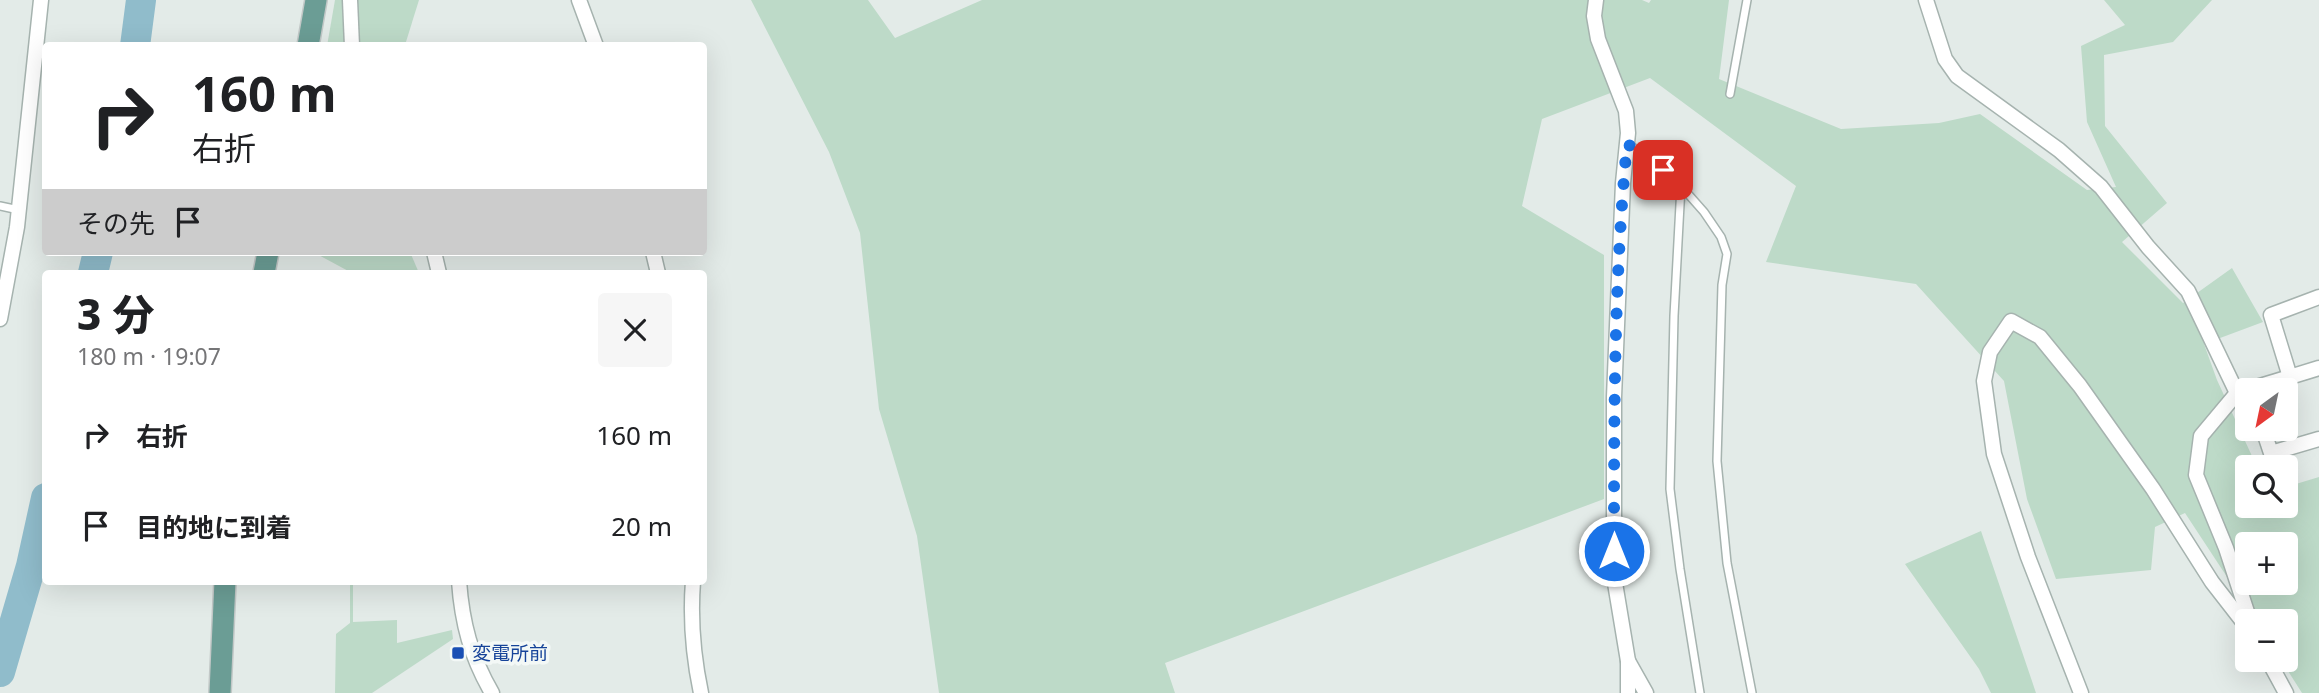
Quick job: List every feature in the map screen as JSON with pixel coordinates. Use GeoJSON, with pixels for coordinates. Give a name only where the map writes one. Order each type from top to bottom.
{"type":"FeatureCollection","features":[{"type":"Feature","properties":{"kind":"main road"},"geometry":{"type":"LineString","coordinates":[[308,42],[316,0]]}},
{"type":"Feature","properties":{"kind":"main road"},"geometry":{"type":"LineString","coordinates":[[220,693],[225,585]]}},
{"type":"Feature","properties":{"kind":"street"},"geometry":{"type":"LineString","coordinates":[[0,320],[19,209],[41,0]]}},
{"type":"Feature","properties":{"kind":"street"},"geometry":{"type":"LineString","coordinates":[[350,0],[352,42]]}},
{"type":"Feature","properties":{"kind":"street"},"geometry":{"type":"LineString","coordinates":[[579,0],[595,42]]}},
{"type":"Feature","properties":{"kind":"street"},"geometry":{"type":"LineString","coordinates":[[1596,0],[1594,16],[1598,39],[1626,111],[1627,144],[1614,397],[1614,576],[1628,661],[1628,693]]}},
{"type":"Feature","properties":{"kind":"street"},"geometry":{"type":"LineString","coordinates":[[1926,0],[1949,67],[1957,76],[2059,150],[2101,187],[2148,247],[2188,291],[2238,378]]}},
{"type":"Feature","properties":{"kind":"street"},"geometry":{"type":"LineString","coordinates":[[2290,377],[2271,314],[2319,297]]}},
{"type":"Feature","properties":{"kind":"street"},"geometry":{"type":"LineString","coordinates":[[2081,693],[2028,557],[1994,454],[1984,381],[1990,352],[2011,321],[2040,337],[2080,386],[2153,489],[2212,582],[2235,612]]}},
{"type":"Feature","properties":{"kind":"street"},"geometry":{"type":"LineString","coordinates":[[2287,378],[2319,368]]}},
{"type":"Feature","properties":{"kind":"street"},"geometry":{"type":"LineString","coordinates":[[2235,401],[2201,436],[2196,475],[2226,548],[2246,609]]}},
{"type":"Feature","properties":{"kind":"street"},"geometry":{"type":"LineString","coordinates":[[2267,441],[2271,453],[2319,439]]}},
{"type":"Feature","properties":{"kind":"street"},"geometry":{"type":"LineString","coordinates":[[459,585],[461,614],[478,668],[492,693]]}},
{"type":"Feature","properties":{"kind":"street"},"geometry":{"type":"LineString","coordinates":[[693,585],[693,658],[701,693]]}},
{"type":"Feature","properties":{"kind":"street"},"geometry":{"type":"LineString","coordinates":[[1628,661],[1646,693]]}},
{"type":"Feature","properties":{"kind":"street"},"geometry":{"type":"LineString","coordinates":[[2275,672],[2286,693]]}},
{"type":"Feature","properties":{"kind":"lane"},"geometry":{"type":"LineString","coordinates":[[1730,94],[1747,0]]}},
{"type":"Feature","properties":{"kind":"lane"},"geometry":{"type":"LineString","coordinates":[[1627,144],[1645,154],[1681,186],[1721,237],[1727,254],[1722,285],[1717,461],[1727,563],[1752,693]]}},
{"type":"Feature","properties":{"kind":"lane"},"geometry":{"type":"LineString","coordinates":[[1681,186],[1674,316],[1670,489],[1700,693]]}},
{"type":"Feature","properties":{"kind":"lane"},"geometry":{"type":"LineString","coordinates":[[0,206],[19,209]]}},
{"type":"Feature","properties":{"kind":"green space"},"geometry":{"type":"Polygon","coordinates":[[[335,0],[419,0],[406,42],[328,42],[335,0]]]}},
{"type":"Feature","properties":{"kind":"green space"},"geometry":{"type":"Polygon","coordinates":[[[751,0],[868,0],[895,38],[982,0],[1642,0],[1649,3],[1651,0],[1729,0],[1719,79],[1841,129],[1939,123],[1980,114],[2087,190],[2116,187],[2087,122],[2081,46],[2125,25],[2104,0],[2212,0],[2173,42],[2104,55],[2105,126],[2167,203],[2122,242],[2183,303],[2232,268],[2263,322],[2204,344],[2235,419],[2235,441],[2245,441],[2251,455],[2235,455],[2235,518],[2298,518],[2298,483],[2319,477],[2319,693],[2302,693],[2289,672],[2298,672],[2298,609],[2248,609],[2239,595],[2298,595],[2298,532],[2235,532],[2235,589],[2185,513],[2155,527],[2151,570],[2056,579],[2027,499],[2004,381],[1916,284],[1766,262],[1796,186],[1650,78],[1542,119],[1522,206],[1604,255],[1604,499],[1165,663],[1175,693],[939,693],[917,536],[879,409],[860,233],[829,152],[751,0]]]}},
{"type":"Feature","properties":{"kind":"green space"},"geometry":{"type":"Polygon","coordinates":[[[320,256],[412,256],[418,270],[346,270],[320,256]]]}},
{"type":"Feature","properties":{"kind":"green space"},"geometry":{"type":"Polygon","coordinates":[[[1981,531],[2036,693],[1991,693],[1979,669],[1905,564],[1981,531]]]}},
{"type":"Feature","properties":{"kind":"green space"},"geometry":{"type":"Polygon","coordinates":[[[350,585],[353,585],[353,622],[397,620],[397,643],[452,630],[453,639],[372,693],[335,693],[336,634],[350,623],[350,585]]]}},
{"type":"Feature","properties":{"kind":"waterway"},"geometry":{"type":"LineString","coordinates":[[136,42],[141,0]]}},
{"type":"Feature","properties":{"kind":"waterway"},"geometry":{"type":"LineString","coordinates":[[94,270],[97,256]]}},
{"type":"Feature","properties":{"kind":"waterway"},"geometry":{"type":"LineString","coordinates":[[0,672],[31,566],[42,516]]}},
{"type":"Feature","properties":{"kind":"place","name":"変電所前"},"geometry":{"type":"Point","coordinates":[458,653]}},
{"type":"Feature","properties":{"kind":"route"},"geometry":{"type":"LineString","coordinates":[[1614,551],[1614,397],[1627,144],[1645,154],[1663,170]]}}]}
